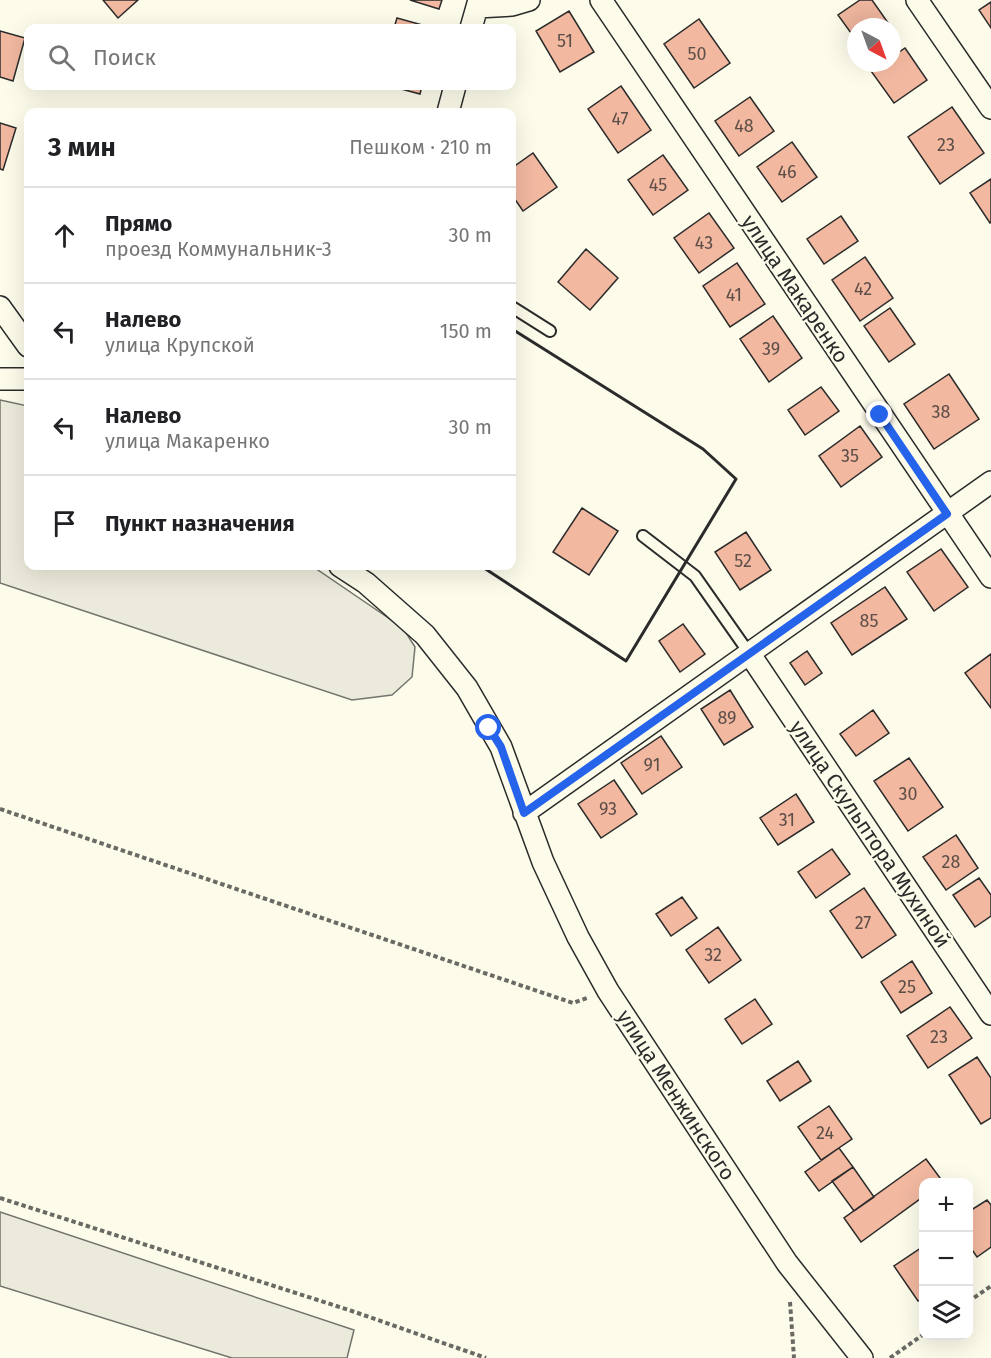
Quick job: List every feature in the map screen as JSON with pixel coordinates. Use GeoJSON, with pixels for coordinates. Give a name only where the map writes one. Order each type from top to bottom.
{"type":"FeatureCollection","features":[{"type":"Feature","properties":{"kind":"street"},"geometry":{"type":"LineString","coordinates":[[472,24],[478,3],[512,5],[529,0]]}},
{"type":"Feature","properties":{"kind":"street","name":"улица Макаренко"},"geometry":{"type":"LineString","coordinates":[[601,0],[991,577]]}},
{"type":"Feature","properties":{"kind":"street"},"geometry":{"type":"LineString","coordinates":[[917,0],[991,108]]}},
{"type":"Feature","properties":{"kind":"street"},"geometry":{"type":"LineString","coordinates":[[449,108],[454,90]]}},
{"type":"Feature","properties":{"kind":"street"},"geometry":{"type":"LineString","coordinates":[[0,307],[24,340]]}},
{"type":"Feature","properties":{"kind":"street"},"geometry":{"type":"LineString","coordinates":[[0,379],[24,379]]}},
{"type":"Feature","properties":{"kind":"street"},"geometry":{"type":"LineString","coordinates":[[524,813],[991,482]]}},
{"type":"Feature","properties":{"kind":"street","name":"улица Менжинского"},"geometry":{"type":"LineString","coordinates":[[346,570],[366,583],[425,635],[467,688],[501,747],[524,813],[573,926],[608,991],[787,1263],[862,1358]]}},
{"type":"Feature","properties":{"kind":"street","name":"улица Скульптора Мухиной"},"geometry":{"type":"LineString","coordinates":[[748,653],[991,1014]]}},
{"type":"Feature","properties":{"kind":"lane"},"geometry":{"type":"LineString","coordinates":[[516,310],[550,331]]}},
{"type":"Feature","properties":{"kind":"lane"},"geometry":{"type":"LineString","coordinates":[[643,536],[695,576],[748,653]]}},
{"type":"Feature","properties":{"kind":"path"},"geometry":{"type":"LineString","coordinates":[[0,808],[573,1003],[608,991]]}},
{"type":"Feature","properties":{"kind":"path"},"geometry":{"type":"LineString","coordinates":[[0,1198],[352,1311],[486,1358]]}},
{"type":"Feature","properties":{"kind":"path"},"geometry":{"type":"LineString","coordinates":[[973,1299],[991,1286]]}},
{"type":"Feature","properties":{"kind":"path"},"geometry":{"type":"LineString","coordinates":[[790,1299],[794,1358]]}},
{"type":"Feature","properties":{"kind":"path"},"geometry":{"type":"LineString","coordinates":[[890,1358],[919,1338]]}},
{"type":"Feature","properties":{"kind":"shaded area"},"geometry":{"type":"Polygon","coordinates":[[[0,400],[24,405],[24,570],[318,570],[403,628],[415,647],[412,677],[392,695],[352,700],[0,583],[0,400]]]}},
{"type":"Feature","properties":{"kind":"shaded area"},"geometry":{"type":"Polygon","coordinates":[[[0,1212],[354,1330],[347,1358],[232,1358],[0,1286],[0,1212]]]}},
{"type":"Feature","properties":{"kind":"building"},"geometry":{"type":"Polygon","coordinates":[[[103,0],[138,0],[118,18],[103,0]]]}},
{"type":"Feature","properties":{"kind":"building"},"geometry":{"type":"Polygon","coordinates":[[[410,0],[442,0],[439,9],[410,0]]]}},
{"type":"Feature","properties":{"kind":"building"},"geometry":{"type":"Polygon","coordinates":[[[860,0],[872,0],[885,18],[847,18],[847,28],[838,15],[860,0]]]}},
{"type":"Feature","properties":{"kind":"building"},"geometry":{"type":"Polygon","coordinates":[[[991,2],[991,28],[979,10],[991,2]]]}},
{"type":"Feature","properties":{"kind":"building"},"geometry":{"type":"Polygon","coordinates":[[[569,11],[594,52],[560,72],[536,31],[569,11]]]}},
{"type":"Feature","properties":{"kind":"building"},"geometry":{"type":"Polygon","coordinates":[[[397,18],[419,24],[395,24],[397,18]]]}},
{"type":"Feature","properties":{"kind":"building"},"geometry":{"type":"Polygon","coordinates":[[[699,19],[730,63],[694,88],[664,44],[699,19]]]}},
{"type":"Feature","properties":{"kind":"building"},"geometry":{"type":"Polygon","coordinates":[[[0,31],[24,38],[13,81],[0,77],[0,31]]]}},
{"type":"Feature","properties":{"kind":"building"},"geometry":{"type":"Polygon","coordinates":[[[905,48],[927,80],[894,103],[872,72],[901,72],[901,51],[905,48]]]}},
{"type":"Feature","properties":{"kind":"building"},"geometry":{"type":"Polygon","coordinates":[[[621,86],[651,130],[618,153],[588,109],[621,86]]]}},
{"type":"Feature","properties":{"kind":"building"},"geometry":{"type":"Polygon","coordinates":[[[405,90],[421,90],[420,94],[405,90]]]}},
{"type":"Feature","properties":{"kind":"building"},"geometry":{"type":"Polygon","coordinates":[[[750,97],[774,131],[739,156],[715,121],[750,97]]]}},
{"type":"Feature","properties":{"kind":"building"},"geometry":{"type":"Polygon","coordinates":[[[952,107],[984,153],[940,184],[908,137],[952,107]]]}},
{"type":"Feature","properties":{"kind":"building"},"geometry":{"type":"Polygon","coordinates":[[[0,123],[16,128],[3,170],[0,169],[0,123]]]}},
{"type":"Feature","properties":{"kind":"building"},"geometry":{"type":"Polygon","coordinates":[[[792,142],[817,177],[782,202],[757,167],[792,142]]]}},
{"type":"Feature","properties":{"kind":"building"},"geometry":{"type":"Polygon","coordinates":[[[533,153],[557,187],[523,211],[516,201],[516,165],[533,153]]]}},
{"type":"Feature","properties":{"kind":"building"},"geometry":{"type":"Polygon","coordinates":[[[663,155],[688,190],[653,215],[628,180],[663,155]]]}},
{"type":"Feature","properties":{"kind":"building"},"geometry":{"type":"Polygon","coordinates":[[[991,179],[991,222],[990,223],[970,193],[991,179]]]}},
{"type":"Feature","properties":{"kind":"building"},"geometry":{"type":"Polygon","coordinates":[[[709,213],[734,248],[699,273],[674,238],[709,213]]]}},
{"type":"Feature","properties":{"kind":"building"},"geometry":{"type":"Polygon","coordinates":[[[841,216],[858,241],[824,264],[807,239],[841,216]]]}},
{"type":"Feature","properties":{"kind":"building"},"geometry":{"type":"Polygon","coordinates":[[[586,249],[618,278],[590,310],[558,282],[586,249]]]}},
{"type":"Feature","properties":{"kind":"building"},"geometry":{"type":"Polygon","coordinates":[[[865,257],[893,298],[860,321],[832,280],[865,257]]]}},
{"type":"Feature","properties":{"kind":"building"},"geometry":{"type":"Polygon","coordinates":[[[737,263],[765,304],[730,327],[703,286],[737,263]]]}},
{"type":"Feature","properties":{"kind":"building"},"geometry":{"type":"Polygon","coordinates":[[[890,308],[915,344],[889,362],[864,326],[890,308]]]}},
{"type":"Feature","properties":{"kind":"building"},"geometry":{"type":"Polygon","coordinates":[[[773,316],[802,358],[769,382],[740,339],[773,316]]]}},
{"type":"Feature","properties":{"kind":"building"},"geometry":{"type":"Polygon","coordinates":[[[949,374],[979,419],[934,449],[904,404],[949,374]]]}},
{"type":"Feature","properties":{"kind":"building"},"geometry":{"type":"Polygon","coordinates":[[[821,387],[839,411],[805,435],[788,410],[821,387]]]}},
{"type":"Feature","properties":{"kind":"building"},"geometry":{"type":"Polygon","coordinates":[[[860,426],[882,457],[841,487],[819,456],[860,426]]]}},
{"type":"Feature","properties":{"kind":"building"},"geometry":{"type":"Polygon","coordinates":[[[582,508],[618,531],[589,575],[553,552],[582,508]]]}},
{"type":"Feature","properties":{"kind":"building"},"geometry":{"type":"Polygon","coordinates":[[[746,532],[771,570],[740,590],[715,552],[746,532]]]}},
{"type":"Feature","properties":{"kind":"building"},"geometry":{"type":"Polygon","coordinates":[[[941,549],[968,587],[934,611],[907,572],[941,549]]]}},
{"type":"Feature","properties":{"kind":"building"},"geometry":{"type":"Polygon","coordinates":[[[885,587],[907,619],[852,655],[831,623],[885,587]]]}},
{"type":"Feature","properties":{"kind":"building"},"geometry":{"type":"Polygon","coordinates":[[[683,624],[705,654],[680,672],[659,641],[683,624]]]}},
{"type":"Feature","properties":{"kind":"building"},"geometry":{"type":"Polygon","coordinates":[[[807,651],[822,673],[805,685],[790,663],[807,651]]]}},
{"type":"Feature","properties":{"kind":"building"},"geometry":{"type":"Polygon","coordinates":[[[991,654],[991,708],[965,673],[991,654]]]}},
{"type":"Feature","properties":{"kind":"building"},"geometry":{"type":"Polygon","coordinates":[[[730,690],[753,727],[724,745],[701,709],[730,690]]]}},
{"type":"Feature","properties":{"kind":"building"},"geometry":{"type":"Polygon","coordinates":[[[873,710],[889,733],[856,756],[840,734],[873,710]]]}},
{"type":"Feature","properties":{"kind":"building"},"geometry":{"type":"Polygon","coordinates":[[[661,736],[682,767],[642,794],[621,763],[661,736]]]}},
{"type":"Feature","properties":{"kind":"building"},"geometry":{"type":"Polygon","coordinates":[[[909,758],[943,807],[908,831],[874,781],[909,758]]]}},
{"type":"Feature","properties":{"kind":"building"},"geometry":{"type":"Polygon","coordinates":[[[614,780],[637,814],[601,838],[578,804],[614,780]]]}},
{"type":"Feature","properties":{"kind":"building"},"geometry":{"type":"Polygon","coordinates":[[[796,794],[814,822],[778,845],[760,818],[796,794]]]}},
{"type":"Feature","properties":{"kind":"building"},"geometry":{"type":"Polygon","coordinates":[[[956,835],[978,868],[946,890],[923,857],[956,835]]]}},
{"type":"Feature","properties":{"kind":"building"},"geometry":{"type":"Polygon","coordinates":[[[832,849],[850,874],[816,898],[798,872],[832,849]]]}},
{"type":"Feature","properties":{"kind":"building"},"geometry":{"type":"Polygon","coordinates":[[[979,878],[991,895],[991,916],[975,927],[953,895],[979,878]]]}},
{"type":"Feature","properties":{"kind":"building"},"geometry":{"type":"Polygon","coordinates":[[[864,888],[896,935],[862,958],[830,911],[864,888]]]}},
{"type":"Feature","properties":{"kind":"building"},"geometry":{"type":"Polygon","coordinates":[[[682,897],[697,918],[671,936],[656,914],[682,897]]]}},
{"type":"Feature","properties":{"kind":"building"},"geometry":{"type":"Polygon","coordinates":[[[718,927],[741,960],[709,983],[686,950],[718,927]]]}},
{"type":"Feature","properties":{"kind":"building"},"geometry":{"type":"Polygon","coordinates":[[[912,961],[932,993],[901,1013],[881,982],[912,961]]]}},
{"type":"Feature","properties":{"kind":"building"},"geometry":{"type":"Polygon","coordinates":[[[755,999],[772,1024],[742,1044],[725,1019],[755,999]]]}},
{"type":"Feature","properties":{"kind":"building"},"geometry":{"type":"Polygon","coordinates":[[[950,1007],[972,1038],[928,1068],[907,1036],[950,1007]]]}},
{"type":"Feature","properties":{"kind":"building"},"geometry":{"type":"Polygon","coordinates":[[[977,1057],[991,1078],[991,1118],[981,1124],[949,1075],[977,1057]]]}},
{"type":"Feature","properties":{"kind":"building"},"geometry":{"type":"Polygon","coordinates":[[[798,1061],[811,1081],[780,1101],[767,1081],[798,1061]]]}},
{"type":"Feature","properties":{"kind":"building"},"geometry":{"type":"Polygon","coordinates":[[[829,1106],[852,1139],[821,1160],[798,1127],[829,1106]]]}},
{"type":"Feature","properties":{"kind":"building"},"geometry":{"type":"Polygon","coordinates":[[[839,1148],[853,1167],[819,1191],[805,1172],[839,1148]]]}},
{"type":"Feature","properties":{"kind":"building"},"geometry":{"type":"Polygon","coordinates":[[[926,1159],[940,1178],[919,1178],[919,1200],[861,1242],[844,1218],[926,1159]]]}},
{"type":"Feature","properties":{"kind":"building"},"geometry":{"type":"Polygon","coordinates":[[[853,1167],[874,1197],[854,1211],[832,1181],[853,1167]]]}},
{"type":"Feature","properties":{"kind":"building"},"geometry":{"type":"Polygon","coordinates":[[[987,1200],[991,1205],[991,1247],[977,1257],[973,1251],[973,1209],[987,1200]]]}},
{"type":"Feature","properties":{"kind":"building"},"geometry":{"type":"Polygon","coordinates":[[[919,1249],[919,1300],[918,1301],[894,1266],[919,1249]]]}},
{"type":"Feature","properties":{"kind":"wall"},"geometry":{"type":"LineString","coordinates":[[487,570],[626,661],[736,479],[703,449],[516,332]]}},
{"type":"Feature","properties":{"kind":"route"},"geometry":{"type":"LineString","coordinates":[[489,728],[501,747],[524,813],[947,514],[880,415]]}}]}
